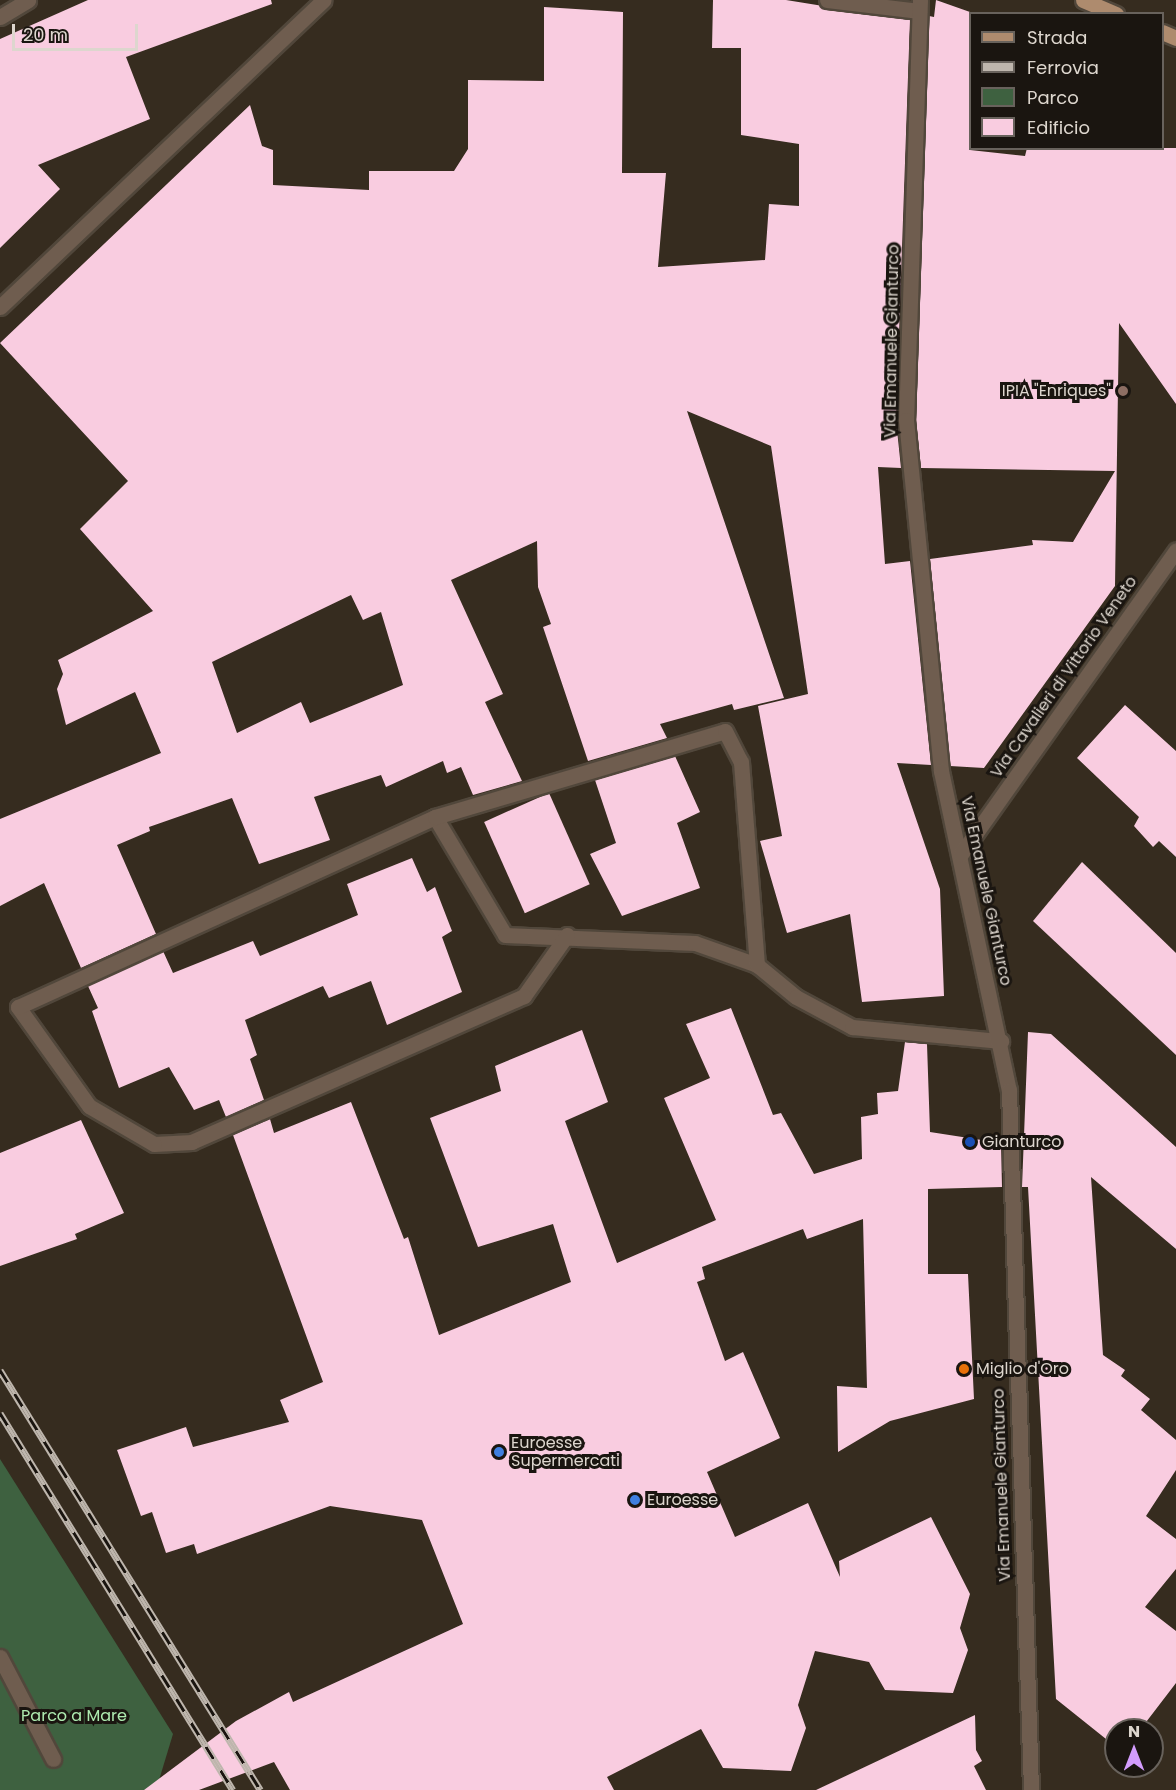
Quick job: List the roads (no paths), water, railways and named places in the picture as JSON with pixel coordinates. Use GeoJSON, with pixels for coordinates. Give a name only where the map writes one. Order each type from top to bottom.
{"type":"FeatureCollection","features":[{"type":"Feature","properties":{"kind":"main road"},"geometry":{"type":"LineString","coordinates":[[1083,0],[1111,12]]}},
{"type":"Feature","properties":{"kind":"street"},"geometry":{"type":"LineString","coordinates":[[0,17],[28,0]]}},
{"type":"Feature","properties":{"kind":"street"},"geometry":{"type":"LineString","coordinates":[[0,307],[323,0]]}},
{"type":"Feature","properties":{"kind":"street"},"geometry":{"type":"LineString","coordinates":[[827,0],[919,5]]}},
{"type":"Feature","properties":{"kind":"street","name":"Via Emanuele Gianturco"},"geometry":{"type":"LineString","coordinates":[[919,5],[906,420],[941,771],[1001,1041],[1009,1090],[1031,1790]]}},
{"type":"Feature","properties":{"kind":"street","name":"Via Cavalieri di Vittorio Veneto"},"geometry":{"type":"LineString","coordinates":[[961,854],[1176,550]]}},
{"type":"Feature","properties":{"kind":"street"},"geometry":{"type":"LineString","coordinates":[[567,935],[524,996],[192,1142],[154,1144],[89,1106],[18,1007],[435,817],[725,730],[741,762],[757,965]]}},
{"type":"Feature","properties":{"kind":"street"},"geometry":{"type":"LineString","coordinates":[[435,817],[505,935],[567,935],[695,943],[757,965],[796,997],[852,1027],[1001,1041]]}},
{"type":"Feature","properties":{"kind":"street"},"geometry":{"type":"LineString","coordinates":[[0,1657],[53,1759]]}},
{"type":"Feature","properties":{"kind":"railway"},"geometry":{"type":"LineString","coordinates":[[0,1370],[260,1790]]}},
{"type":"Feature","properties":{"kind":"railway"},"geometry":{"type":"LineString","coordinates":[[0,1413],[233,1790]]}},
{"type":"Feature","properties":{"kind":"place","name":"IPIA \"Enriques\""},"geometry":{"type":"Point","coordinates":[1123,391]}},
{"type":"Feature","properties":{"kind":"place","name":"Gianturco"},"geometry":{"type":"Point","coordinates":[970,1142]}},
{"type":"Feature","properties":{"kind":"place","name":"Miglio d'Oro"},"geometry":{"type":"Point","coordinates":[964,1369]}},
{"type":"Feature","properties":{"kind":"place","name":"Euroesse Supermercati"},"geometry":{"type":"Point","coordinates":[499,1452]}},
{"type":"Feature","properties":{"kind":"place","name":"Euroesse"},"geometry":{"type":"Point","coordinates":[635,1500]}},
{"type":"Feature","properties":{"kind":"park label","name":"Parco a Mare"},"geometry":{"type":"Point","coordinates":[74,1716]}}]}
